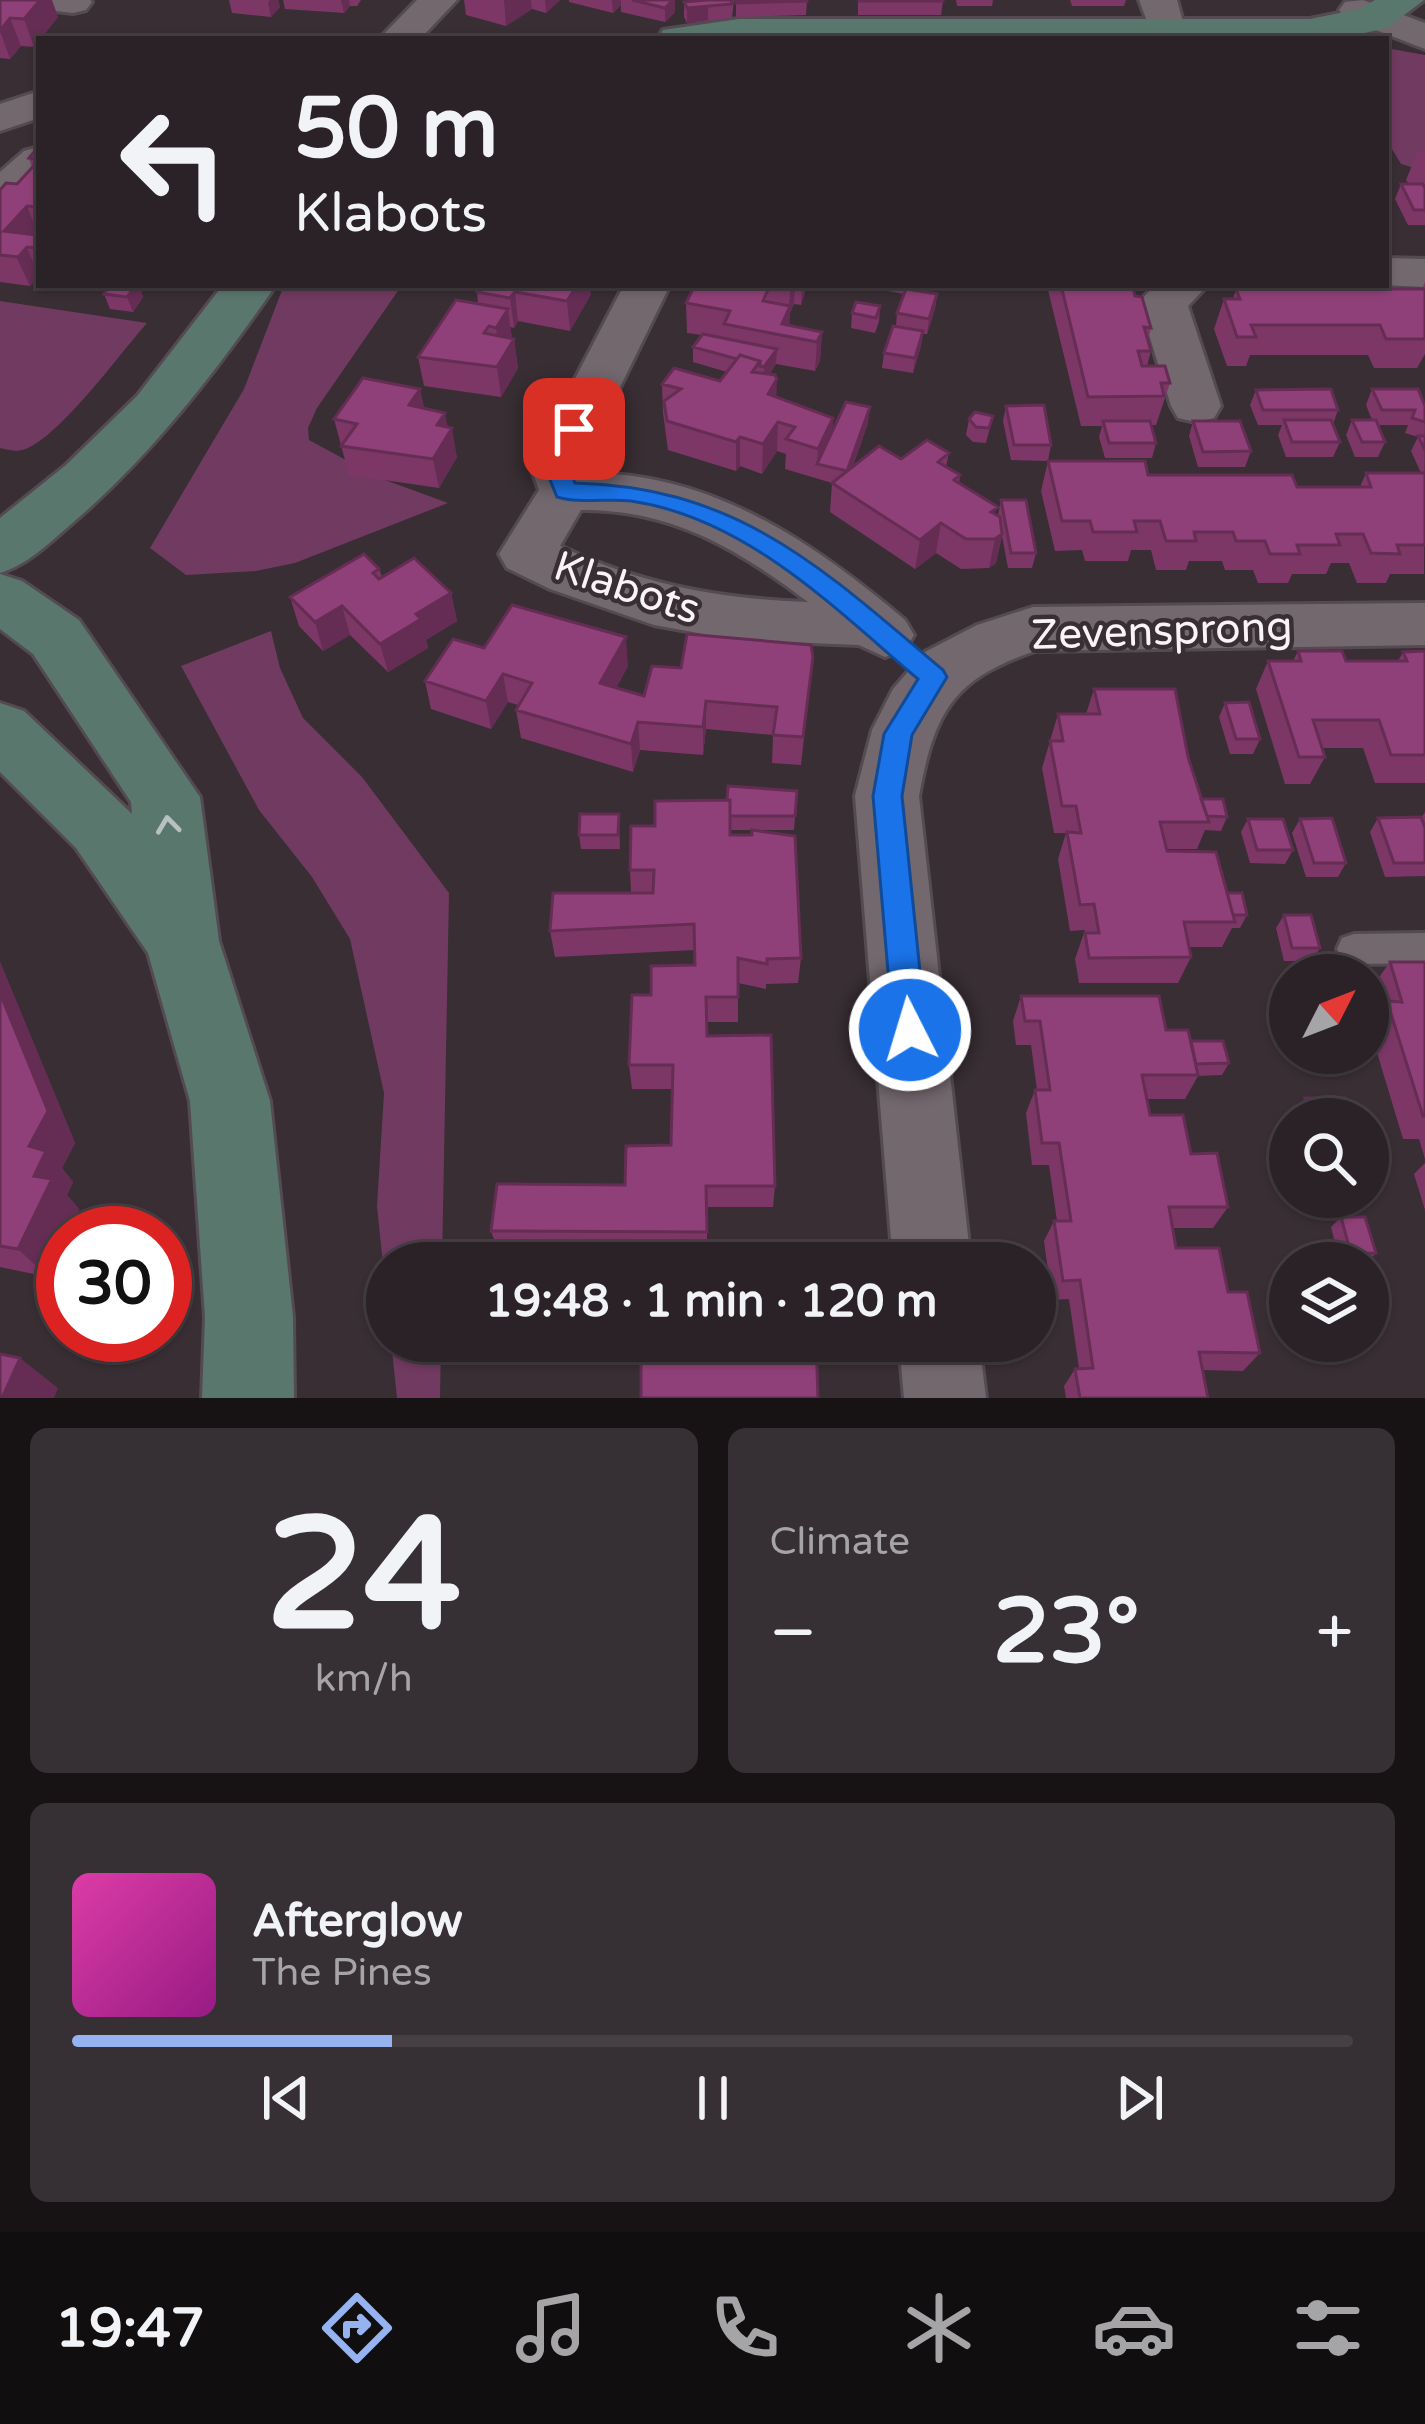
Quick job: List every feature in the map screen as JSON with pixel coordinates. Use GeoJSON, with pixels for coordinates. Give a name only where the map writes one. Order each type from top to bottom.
{"type":"FeatureCollection","features":[{"type":"Feature","properties":{"kind":"street"},"geometry":{"type":"LineString","coordinates":[[42,0],[73,2]]}},
{"type":"Feature","properties":{"kind":"street"},"geometry":{"type":"LineString","coordinates":[[401,36],[438,0]]}},
{"type":"Feature","properties":{"kind":"street"},"geometry":{"type":"LineString","coordinates":[[704,36],[1162,15],[1259,29],[1338,30],[1377,7],[1425,37]]}},
{"type":"Feature","properties":{"kind":"street"},"geometry":{"type":"LineString","coordinates":[[0,194],[36,163]]}},
{"type":"Feature","properties":{"kind":"street"},"geometry":{"type":"LineString","coordinates":[[1389,272],[1425,273]]}},
{"type":"Feature","properties":{"kind":"street"},"geometry":{"type":"LineString","coordinates":[[0,551],[87,479],[157,409],[248,288]]}},
{"type":"Feature","properties":{"kind":"street","name":"Klabots"},"geometry":{"type":"LineString","coordinates":[[566,491],[556,465],[645,288]]}},
{"type":"Feature","properties":{"kind":"street"},"geometry":{"type":"LineString","coordinates":[[1181,288],[1163,302],[1196,406]]}},
{"type":"Feature","properties":{"kind":"street","name":"Klabots"},"geometry":{"type":"LineString","coordinates":[[566,491],[527,554],[565,574],[679,614],[784,625],[872,624]]}},
{"type":"Feature","properties":{"kind":"street","name":"Klabots"},"geometry":{"type":"LineString","coordinates":[[566,491],[631,493],[717,517],[802,566],[934,677]]}},
{"type":"Feature","properties":{"kind":"street"},"geometry":{"type":"LineString","coordinates":[[0,597],[56,637],[165,797],[182,941],[230,1101],[249,1317],[248,1398]]}},
{"type":"Feature","properties":{"kind":"street","name":"Zevensprong"},"geometry":{"type":"LineString","coordinates":[[930,1242],[887,796],[898,734],[934,677],[976,646],[1033,629],[1425,624]]}},
{"type":"Feature","properties":{"kind":"street"},"geometry":{"type":"LineString","coordinates":[[0,730],[101,827],[182,941]]}},
{"type":"Feature","properties":{"kind":"street"},"geometry":{"type":"LineString","coordinates":[[941,1362],[944,1398]]}},
{"type":"Feature","properties":{"kind":"lane"},"geometry":{"type":"LineString","coordinates":[[1354,949],[1425,948]]}},
{"type":"Feature","properties":{"kind":"shaded area"},"geometry":{"type":"Polygon","coordinates":[[[1389,49],[1425,55],[1425,171],[1401,164],[1389,144],[1389,49]]]}},
{"type":"Feature","properties":{"kind":"shaded area"},"geometry":{"type":"Polygon","coordinates":[[[283,288],[400,288],[317,408],[308,428],[309,440],[377,477],[448,503],[295,563],[256,571],[186,575],[150,548],[244,389],[283,288]]]}},
{"type":"Feature","properties":{"kind":"shaded area"},"geometry":{"type":"Polygon","coordinates":[[[0,301],[147,323],[74,410],[42,439],[14,451],[0,448],[0,301]]]}},
{"type":"Feature","properties":{"kind":"shaded area"},"geometry":{"type":"Polygon","coordinates":[[[271,631],[280,668],[303,718],[362,777],[449,893],[442,1242],[381,1242],[377,1206],[384,1093],[350,939],[312,877],[259,810],[181,666],[271,631]]]}},
{"type":"Feature","properties":{"kind":"shaded area"},"geometry":{"type":"Polygon","coordinates":[[[393,1362],[441,1362],[440,1398],[397,1398],[393,1362]]]}},
{"type":"Feature","properties":{"kind":"building"},"geometry":{"type":"Polygon","coordinates":[[[0,0],[40,0],[24,19],[10,18],[0,31],[0,0]]]}},
{"type":"Feature","properties":{"kind":"building"},"geometry":{"type":"Polygon","coordinates":[[[632,0],[673,0],[665,8],[632,0]]]}},
{"type":"Feature","properties":{"kind":"building"},"geometry":{"type":"Polygon","coordinates":[[[731,0],[732,4],[687,8],[684,2],[731,0]]]}},
{"type":"Feature","properties":{"kind":"building"},"geometry":{"type":"Polygon","coordinates":[[[807,0],[807,1],[736,3],[807,0]]]}},
{"type":"Feature","properties":{"kind":"building"},"geometry":{"type":"Polygon","coordinates":[[[36,163],[36,207],[27,206],[4,231],[36,235],[36,248],[27,247],[18,257],[0,255],[0,190],[6,183],[17,184],[36,163]]]}},
{"type":"Feature","properties":{"kind":"building"},"geometry":{"type":"Polygon","coordinates":[[[1401,184],[1423,184],[1425,210],[1414,210],[1401,184]]]}},
{"type":"Feature","properties":{"kind":"building"},"geometry":{"type":"Polygon","coordinates":[[[108,288],[134,288],[127,297],[104,294],[108,288]]]}},
{"type":"Feature","properties":{"kind":"building"},"geometry":{"type":"Polygon","coordinates":[[[479,288],[575,288],[567,301],[515,292],[510,298],[477,292],[479,288]]]}},
{"type":"Feature","properties":{"kind":"building"},"geometry":{"type":"Polygon","coordinates":[[[694,288],[769,288],[763,301],[790,306],[782,324],[822,332],[817,342],[724,324],[730,311],[686,303],[694,288]]]}},
{"type":"Feature","properties":{"kind":"building"},"geometry":{"type":"Polygon","coordinates":[[[1062,288],[1133,288],[1135,296],[1142,297],[1151,328],[1144,327],[1151,351],[1138,351],[1142,366],[1165,366],[1170,383],[1161,383],[1164,396],[1088,397],[1062,288]]]}},
{"type":"Feature","properties":{"kind":"building"},"geometry":{"type":"Polygon","coordinates":[[[906,289],[937,294],[929,319],[897,313],[906,289]]]}},
{"type":"Feature","properties":{"kind":"building"},"geometry":{"type":"Polygon","coordinates":[[[1236,289],[1425,289],[1425,339],[1386,339],[1380,325],[1251,325],[1256,337],[1237,337],[1224,299],[1240,299],[1236,289]]]}},
{"type":"Feature","properties":{"kind":"building"},"geometry":{"type":"Polygon","coordinates":[[[456,300],[508,309],[496,328],[489,326],[484,333],[514,339],[497,367],[418,357],[456,300]]]}},
{"type":"Feature","properties":{"kind":"building"},"geometry":{"type":"Polygon","coordinates":[[[856,302],[880,306],[876,318],[852,313],[856,302]]]}},
{"type":"Feature","properties":{"kind":"building"},"geometry":{"type":"Polygon","coordinates":[[[893,326],[923,331],[915,358],[884,353],[893,326]]]}},
{"type":"Feature","properties":{"kind":"building"},"geometry":{"type":"Polygon","coordinates":[[[703,334],[777,349],[764,367],[740,355],[737,359],[693,347],[703,334]]]}},
{"type":"Feature","properties":{"kind":"building"},"geometry":{"type":"Polygon","coordinates":[[[740,355],[760,361],[752,372],[775,375],[768,394],[833,418],[818,449],[786,439],[795,427],[778,422],[763,444],[740,437],[736,442],[667,421],[664,401],[681,389],[662,384],[674,368],[720,381],[740,355]]]}},
{"type":"Feature","properties":{"kind":"building"},"geometry":{"type":"Polygon","coordinates":[[[363,378],[420,389],[409,405],[445,413],[437,425],[452,428],[433,459],[341,446],[357,424],[334,419],[363,378]]]}},
{"type":"Feature","properties":{"kind":"building"},"geometry":{"type":"Polygon","coordinates":[[[1331,389],[1338,410],[1263,410],[1256,390],[1331,389]]]}},
{"type":"Feature","properties":{"kind":"building"},"geometry":{"type":"Polygon","coordinates":[[[1372,389],[1418,389],[1425,422],[1412,418],[1415,410],[1382,410],[1372,389]]]}},
{"type":"Feature","properties":{"kind":"building"},"geometry":{"type":"Polygon","coordinates":[[[846,402],[870,407],[847,471],[817,464],[846,402]]]}},
{"type":"Feature","properties":{"kind":"building"},"geometry":{"type":"Polygon","coordinates":[[[1044,405],[1051,445],[1014,445],[1006,406],[1044,405]]]}},
{"type":"Feature","properties":{"kind":"building"},"geometry":{"type":"Polygon","coordinates":[[[975,412],[993,416],[989,428],[976,427],[969,419],[975,412]]]}},
{"type":"Feature","properties":{"kind":"building"},"geometry":{"type":"Polygon","coordinates":[[[1284,420],[1331,420],[1340,442],[1292,442],[1284,420]]]}},
{"type":"Feature","properties":{"kind":"building"},"geometry":{"type":"Polygon","coordinates":[[[1352,420],[1376,420],[1385,442],[1362,442],[1352,420]]]}},
{"type":"Feature","properties":{"kind":"building"},"geometry":{"type":"Polygon","coordinates":[[[1103,421],[1150,421],[1156,443],[1109,443],[1103,421]]]}},
{"type":"Feature","properties":{"kind":"building"},"geometry":{"type":"Polygon","coordinates":[[[1193,421],[1240,421],[1251,451],[1203,452],[1193,421]]]}},
{"type":"Feature","properties":{"kind":"building"},"geometry":{"type":"Polygon","coordinates":[[[927,440],[949,453],[938,462],[960,475],[954,480],[998,507],[991,512],[1000,517],[1002,534],[995,539],[966,539],[941,523],[920,540],[832,483],[879,446],[901,459],[927,440]]]}},
{"type":"Feature","properties":{"kind":"building"},"geometry":{"type":"Polygon","coordinates":[[[1048,461],[1145,461],[1148,475],[1292,475],[1297,487],[1371,487],[1366,473],[1425,473],[1425,545],[1397,545],[1400,554],[1371,553],[1363,534],[1336,534],[1340,545],[1297,545],[1300,554],[1270,554],[1265,541],[1236,541],[1233,532],[1194,532],[1196,541],[1166,541],[1160,521],[1134,521],[1137,532],[1093,532],[1090,521],[1062,521],[1048,461]]]}},
{"type":"Feature","properties":{"kind":"building"},"geometry":{"type":"Polygon","coordinates":[[[1001,500],[1026,500],[1036,553],[1011,553],[1001,500]]]}},
{"type":"Feature","properties":{"kind":"building"},"geometry":{"type":"Polygon","coordinates":[[[364,554],[379,569],[373,573],[379,579],[414,558],[451,593],[416,614],[421,619],[380,644],[342,606],[315,622],[290,597],[364,554]]]}},
{"type":"Feature","properties":{"kind":"building"},"geometry":{"type":"Polygon","coordinates":[[[512,605],[626,637],[600,683],[644,696],[652,666],[681,668],[687,634],[811,645],[803,737],[773,735],[777,707],[706,701],[703,727],[638,722],[631,744],[516,710],[532,683],[503,674],[486,701],[425,681],[453,639],[484,648],[512,605]]]}},
{"type":"Feature","properties":{"kind":"building"},"geometry":{"type":"Polygon","coordinates":[[[1298,651],[1342,651],[1346,661],[1407,661],[1403,652],[1425,651],[1425,755],[1391,755],[1379,720],[1313,720],[1325,757],[1299,757],[1268,661],[1301,661],[1298,651]]]}},
{"type":"Feature","properties":{"kind":"building"},"geometry":{"type":"Polygon","coordinates":[[[1094,689],[1175,689],[1188,757],[1209,822],[1160,822],[1167,851],[1216,852],[1235,922],[1184,922],[1191,957],[1089,958],[1085,933],[1099,933],[1094,904],[1080,905],[1067,832],[1081,833],[1076,806],[1062,806],[1050,741],[1063,741],[1058,714],[1100,714],[1094,689]]]}},
{"type":"Feature","properties":{"kind":"building"},"geometry":{"type":"Polygon","coordinates":[[[1249,702],[1260,739],[1236,739],[1225,703],[1249,702]]]}},
{"type":"Feature","properties":{"kind":"building"},"geometry":{"type":"Polygon","coordinates":[[[728,786],[797,791],[795,816],[730,816],[728,786]]]}},
{"type":"Feature","properties":{"kind":"building"},"geometry":{"type":"Polygon","coordinates":[[[1201,799],[1223,799],[1227,817],[1207,816],[1201,799]]]}},
{"type":"Feature","properties":{"kind":"building"},"geometry":{"type":"Polygon","coordinates":[[[730,800],[730,835],[752,835],[752,830],[795,836],[801,958],[767,959],[767,964],[738,958],[738,997],[706,997],[707,1036],[771,1035],[775,1186],[706,1186],[707,1232],[491,1231],[497,1184],[625,1185],[626,1146],[671,1145],[673,1065],[629,1065],[632,995],[651,995],[651,966],[695,965],[694,924],[550,931],[553,893],[653,893],[654,870],[630,870],[631,826],[655,826],[655,801],[730,800]]]}},
{"type":"Feature","properties":{"kind":"building"},"geometry":{"type":"Polygon","coordinates":[[[580,814],[619,814],[618,835],[579,835],[580,814]]]}},
{"type":"Feature","properties":{"kind":"building"},"geometry":{"type":"Polygon","coordinates":[[[1421,817],[1425,863],[1394,863],[1378,818],[1421,817]]]}},
{"type":"Feature","properties":{"kind":"building"},"geometry":{"type":"Polygon","coordinates":[[[1332,818],[1346,863],[1314,863],[1300,819],[1332,818]]]}},
{"type":"Feature","properties":{"kind":"building"},"geometry":{"type":"Polygon","coordinates":[[[1248,819],[1283,819],[1293,850],[1257,850],[1248,819]]]}},
{"type":"Feature","properties":{"kind":"building"},"geometry":{"type":"Polygon","coordinates":[[[1227,893],[1242,893],[1247,915],[1233,915],[1227,893]]]}},
{"type":"Feature","properties":{"kind":"building"},"geometry":{"type":"Polygon","coordinates":[[[1284,915],[1311,915],[1320,948],[1292,948],[1284,915]]]}},
{"type":"Feature","properties":{"kind":"building"},"geometry":{"type":"Polygon","coordinates":[[[1390,962],[1425,962],[1425,1116],[1389,1007],[1389,1001],[1402,1002],[1390,962]]]}},
{"type":"Feature","properties":{"kind":"building"},"geometry":{"type":"Polygon","coordinates":[[[0,993],[48,1111],[29,1146],[46,1151],[34,1176],[52,1179],[18,1249],[0,1246],[0,993]]]}},
{"type":"Feature","properties":{"kind":"building"},"geometry":{"type":"Polygon","coordinates":[[[1021,996],[1159,996],[1166,1030],[1188,1030],[1198,1075],[1142,1075],[1150,1115],[1183,1115],[1191,1154],[1217,1153],[1228,1207],[1169,1207],[1176,1248],[1219,1248],[1228,1292],[1247,1292],[1260,1353],[1199,1352],[1208,1398],[1080,1398],[1075,1369],[1093,1368],[1080,1280],[1063,1281],[1054,1221],[1071,1221],[1059,1143],[1042,1143],[1035,1090],[1050,1090],[1040,1021],[1025,1021],[1021,996]]]}},
{"type":"Feature","properties":{"kind":"building"},"geometry":{"type":"Polygon","coordinates":[[[1191,1041],[1223,1041],[1229,1063],[1196,1064],[1191,1041]]]}},
{"type":"Feature","properties":{"kind":"building"},"geometry":{"type":"Polygon","coordinates":[[[1341,1218],[1365,1218],[1373,1242],[1348,1242],[1341,1218]]]}},
{"type":"Feature","properties":{"kind":"building"},"geometry":{"type":"Polygon","coordinates":[[[0,1354],[20,1358],[2,1398],[0,1398],[0,1354]]]}},
{"type":"Feature","properties":{"kind":"building"},"geometry":{"type":"Polygon","coordinates":[[[641,1362],[817,1362],[818,1398],[641,1398],[641,1362]]]}},
{"type":"Feature","properties":{"kind":"route"},"geometry":{"type":"LineString","coordinates":[[574,429],[556,465],[566,491],[631,493],[717,517],[802,566],[934,677],[898,734],[887,796],[910,1030]]}}]}
